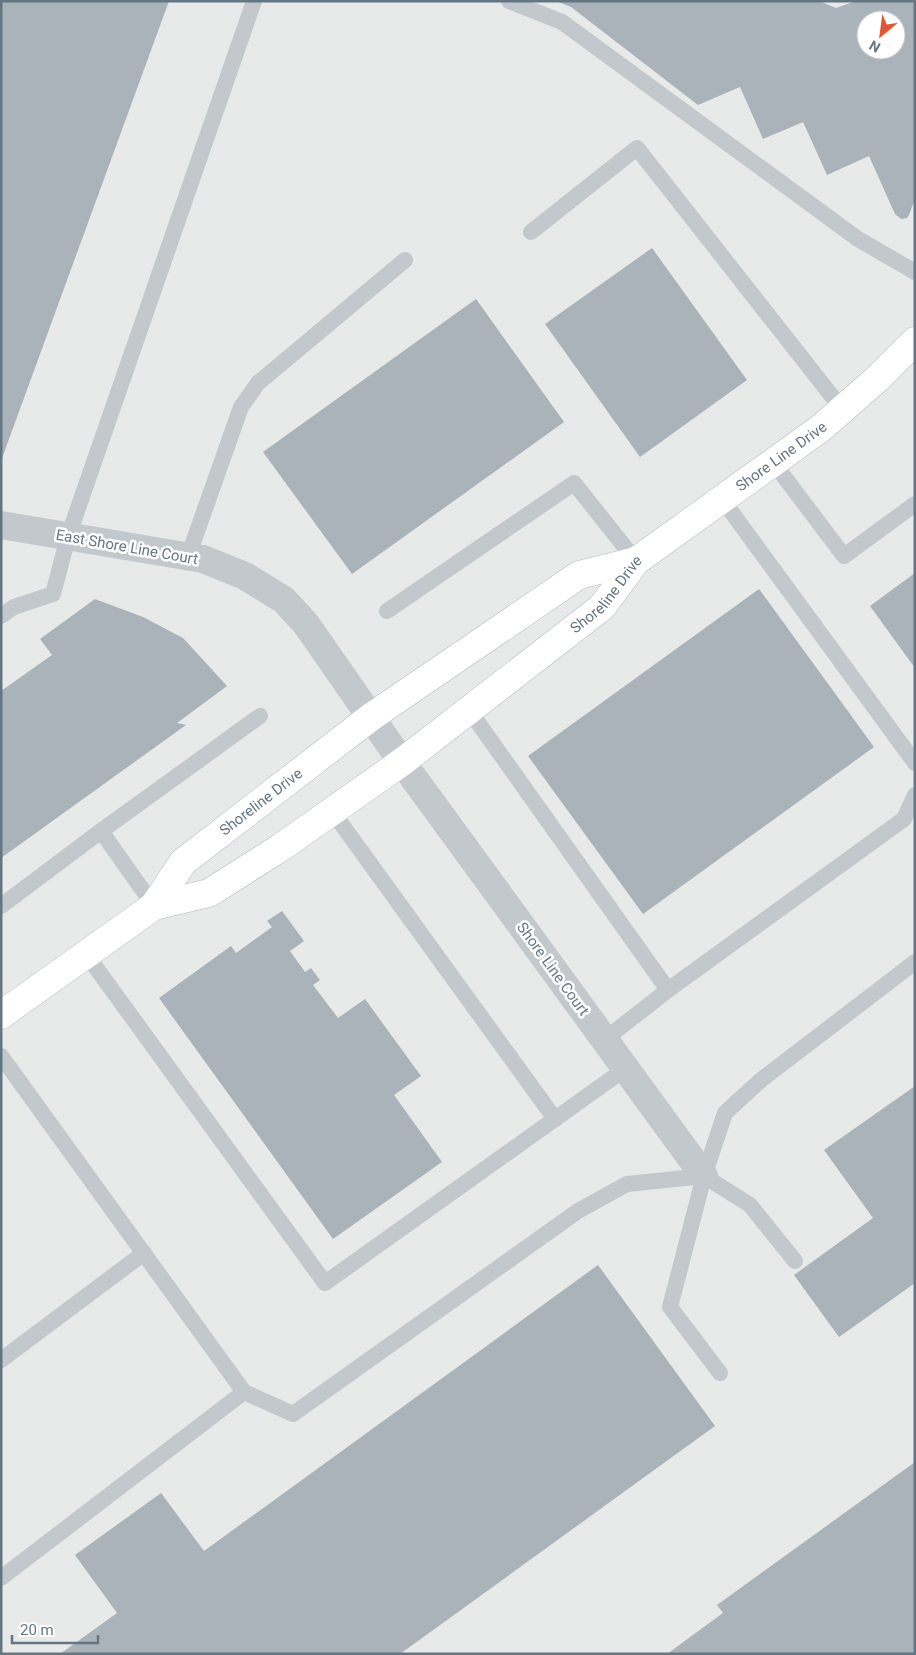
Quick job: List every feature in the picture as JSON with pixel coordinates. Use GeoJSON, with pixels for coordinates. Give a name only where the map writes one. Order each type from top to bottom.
{"type":"FeatureCollection","features":[{"type":"Feature","properties":{"kind":"street","name":"Shore Line Drive"},"geometry":{"type":"LineString","coordinates":[[636,561],[821,428],[915,341]]}},
{"type":"Feature","properties":{"kind":"street","name":"East Shore Line Court"},"geometry":{"type":"LineString","coordinates":[[1,525],[203,559],[245,576],[284,600],[306,624],[402,762]]}},
{"type":"Feature","properties":{"kind":"street","name":"Shoreline Drive"},"geometry":{"type":"LineString","coordinates":[[154,906],[209,893],[280,848],[402,762],[602,607],[636,561]]}},
{"type":"Feature","properties":{"kind":"street","name":"Shoreline Drive"},"geometry":{"type":"LineString","coordinates":[[1,1015],[154,906],[183,862],[371,717],[579,575],[636,561]]}},
{"type":"Feature","properties":{"kind":"street","name":"Shore Line Court"},"geometry":{"type":"LineString","coordinates":[[402,762],[704,1176]]}},
{"type":"Feature","properties":{"kind":"lane"},"geometry":{"type":"LineString","coordinates":[[1,616],[14,608],[53,594],[68,536],[254,1]]}},
{"type":"Feature","properties":{"kind":"lane"},"geometry":{"type":"LineString","coordinates":[[509,1],[562,22],[858,239],[915,272]]}},
{"type":"Feature","properties":{"kind":"lane"},"geometry":{"type":"LineString","coordinates":[[531,232],[637,148],[842,409]]}},
{"type":"Feature","properties":{"kind":"lane"},"geometry":{"type":"LineString","coordinates":[[188,557],[241,407],[258,383],[405,260]]}},
{"type":"Feature","properties":{"kind":"lane"},"geometry":{"type":"LineString","coordinates":[[773,462],[844,556],[915,504]]}},
{"type":"Feature","properties":{"kind":"lane"},"geometry":{"type":"LineString","coordinates":[[387,611],[574,483],[636,561]]}},
{"type":"Feature","properties":{"kind":"lane"},"geometry":{"type":"LineString","coordinates":[[722,499],[915,762]]}},
{"type":"Feature","properties":{"kind":"lane"},"geometry":{"type":"LineString","coordinates":[[469,710],[668,990]]}},
{"type":"Feature","properties":{"kind":"lane"},"geometry":{"type":"LineString","coordinates":[[1,906],[260,716]]}},
{"type":"Feature","properties":{"kind":"lane"},"geometry":{"type":"LineString","coordinates":[[604,1040],[668,990],[904,819],[915,795]]}},
{"type":"Feature","properties":{"kind":"lane"},"geometry":{"type":"LineString","coordinates":[[332,811],[555,1119]]}},
{"type":"Feature","properties":{"kind":"lane"},"geometry":{"type":"LineString","coordinates":[[101,831],[154,906]]}},
{"type":"Feature","properties":{"kind":"lane"},"geometry":{"type":"LineString","coordinates":[[86,954],[325,1284],[625,1069]]}},
{"type":"Feature","properties":{"kind":"lane"},"geometry":{"type":"LineString","coordinates":[[720,1372],[670,1307],[704,1176],[725,1113],[762,1080],[915,962]]}},
{"type":"Feature","properties":{"kind":"lane"},"geometry":{"type":"LineString","coordinates":[[1,1056],[244,1392],[293,1414],[578,1211],[627,1184],[704,1176],[750,1205],[795,1261]]}},
{"type":"Feature","properties":{"kind":"lane"},"geometry":{"type":"LineString","coordinates":[[1,1360],[144,1253]]}},
{"type":"Feature","properties":{"kind":"lane"},"geometry":{"type":"LineString","coordinates":[[1,1578],[244,1392]]}},
{"type":"Feature","properties":{"kind":"shaded area"},"geometry":{"type":"Polygon","coordinates":[[[1,1],[915,1],[915,1654],[1,1654],[1,1]]]}},
{"type":"Feature","properties":{"kind":"building"},"geometry":{"type":"Polygon","coordinates":[[[1,1],[169,1],[1,461],[1,1]]]}},
{"type":"Feature","properties":{"kind":"building"},"geometry":{"type":"Polygon","coordinates":[[[556,1],[819,1],[836,8],[856,1],[915,1],[915,199],[907,218],[901,219],[895,214],[869,156],[827,175],[803,122],[763,139],[740,87],[698,105],[571,7],[556,1]]]}},
{"type":"Feature","properties":{"kind":"building"},"geometry":{"type":"Polygon","coordinates":[[[652,248],[747,380],[640,457],[545,324],[652,248]]]}},
{"type":"Feature","properties":{"kind":"building"},"geometry":{"type":"Polygon","coordinates":[[[476,299],[564,422],[352,574],[263,452],[476,299]]]}},
{"type":"Feature","properties":{"kind":"building"},"geometry":{"type":"Polygon","coordinates":[[[915,573],[915,668],[870,606],[915,573]]]}},
{"type":"Feature","properties":{"kind":"building"},"geometry":{"type":"Polygon","coordinates":[[[759,589],[874,747],[643,914],[528,756],[759,589]]]}},
{"type":"Feature","properties":{"kind":"building"},"geometry":{"type":"Polygon","coordinates":[[[95,599],[143,617],[183,638],[227,686],[177,723],[186,725],[1,858],[1,691],[52,655],[40,639],[95,599]]]}},
{"type":"Feature","properties":{"kind":"building"},"geometry":{"type":"Polygon","coordinates":[[[282,911],[304,941],[290,951],[305,972],[311,968],[320,980],[313,985],[338,1018],[365,999],[421,1076],[394,1095],[442,1162],[333,1239],[159,998],[231,946],[236,953],[272,927],[267,921],[282,911]]]}},
{"type":"Feature","properties":{"kind":"building"},"geometry":{"type":"Polygon","coordinates":[[[915,1086],[915,1283],[839,1337],[794,1275],[873,1218],[824,1150],[915,1086]]]}},
{"type":"Feature","properties":{"kind":"building"},"geometry":{"type":"Polygon","coordinates":[[[598,1265],[715,1426],[400,1654],[60,1654],[117,1613],[75,1555],[161,1493],[204,1551],[598,1265]]]}},
{"type":"Feature","properties":{"kind":"building"},"geometry":{"type":"Polygon","coordinates":[[[915,1462],[915,1654],[667,1654],[723,1613],[717,1605],[915,1462]]]}}]}
